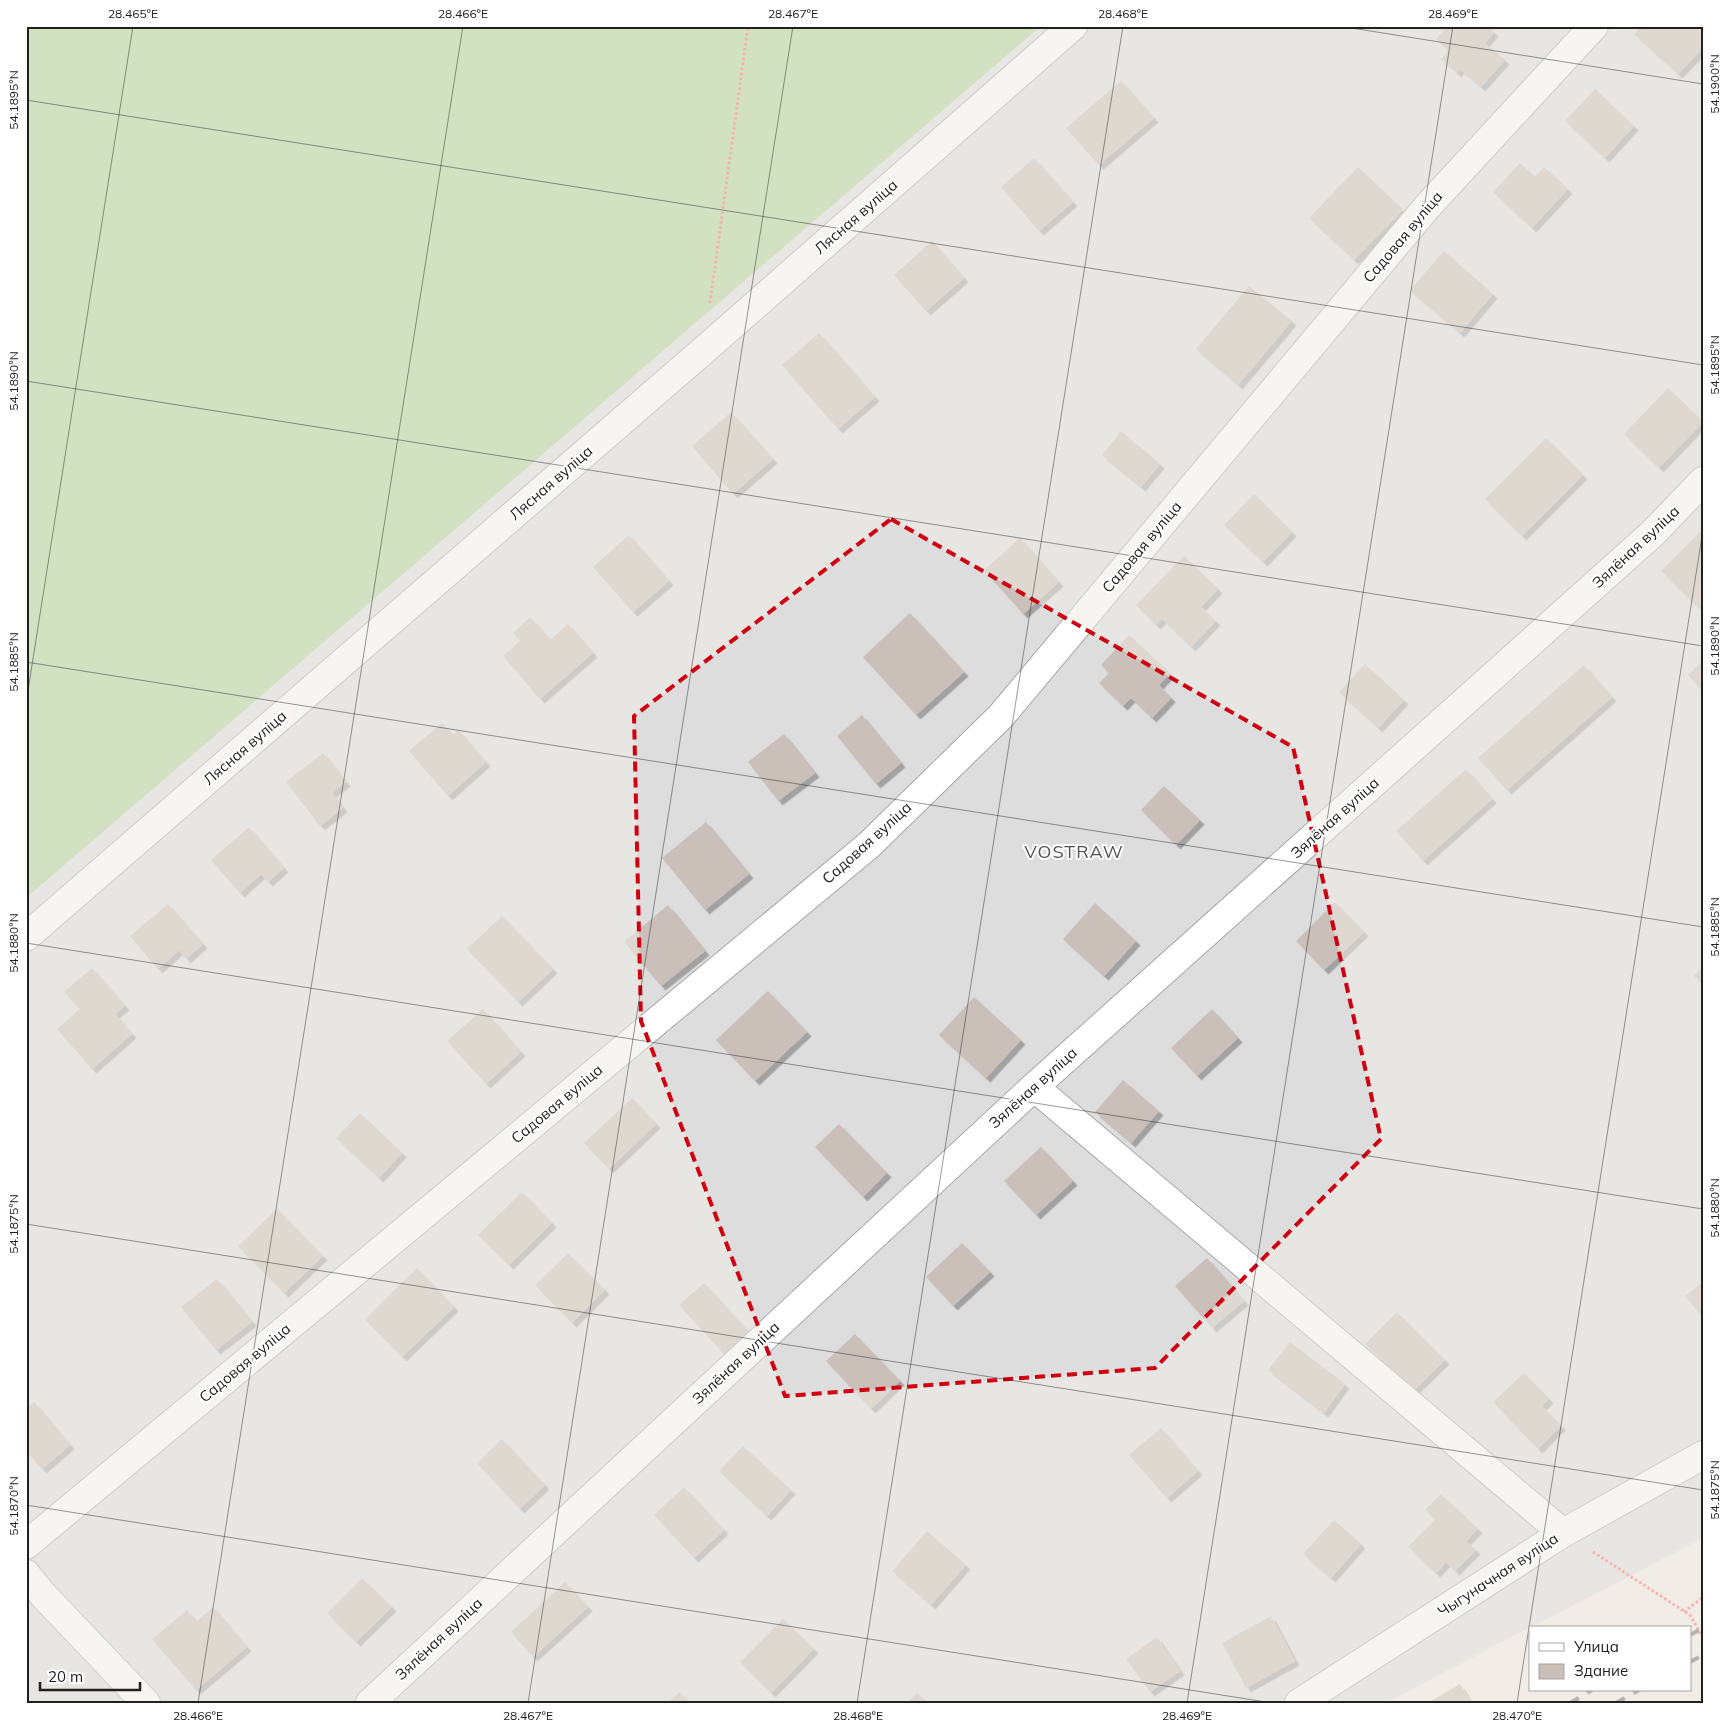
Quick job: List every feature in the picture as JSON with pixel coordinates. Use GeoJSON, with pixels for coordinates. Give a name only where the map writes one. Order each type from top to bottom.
{"type":"FeatureCollection","features":[{"type":"Feature","properties":{"kind":"street","name":"Лясная вуліца"},"geometry":{"type":"LineString","coordinates":[[26,937],[704,350],[1074,26]]}},
{"type":"Feature","properties":{"kind":"street","name":"Садовая вуліца"},"geometry":{"type":"LineString","coordinates":[[26,1545],[876,838],[1002,716],[1427,207],[1594,26]]}},
{"type":"Feature","properties":{"kind":"street","name":"Зялёная вуліца"},"geometry":{"type":"LineString","coordinates":[[370,1703],[1034,1087],[1653,533],[1703,481]]}},
{"type":"Feature","properties":{"kind":"street"},"geometry":{"type":"LineString","coordinates":[[1034,1087],[1563,1533]]}},
{"type":"Feature","properties":{"kind":"street","name":"Чыгуначная вуліца"},"geometry":{"type":"LineString","coordinates":[[1299,1703],[1563,1533],[1703,1455]]}},
{"type":"Feature","properties":{"kind":"street"},"geometry":{"type":"LineString","coordinates":[[26,1574],[44,1596],[146,1703]]}},
{"type":"Feature","properties":{"kind":"path"},"geometry":{"type":"LineString","coordinates":[[704,350],[748,26]]}},
{"type":"Feature","properties":{"kind":"path"},"geometry":{"type":"LineString","coordinates":[[1563,1533],[1690,1615],[1703,1638]]}},
{"type":"Feature","properties":{"kind":"path"},"geometry":{"type":"LineString","coordinates":[[1684,1612],[1703,1597]]}},
{"type":"Feature","properties":{"kind":"highlighted area"},"geometry":{"type":"Polygon","coordinates":[[[891,519],[1293,747],[1381,1139],[1155,1368],[785,1396],[641,1021],[634,716],[891,519]]]}},
{"type":"Feature","properties":{"kind":"shaded area"},"geometry":{"type":"Polygon","coordinates":[[[1035,26],[1703,26],[1703,1538],[1533,1626],[1529,1626],[1529,1628],[1385,1703],[26,1703],[26,895],[1035,26]]]}},
{"type":"Feature","properties":{"kind":"green space"},"geometry":{"type":"Polygon","coordinates":[[[26,26],[1041,26],[26,898],[26,26]]]}},
{"type":"Feature","properties":{"kind":"building"},"geometry":{"type":"Polygon","coordinates":[[[1448,26],[1487,26],[1494,32],[1485,43],[1505,60],[1481,87],[1460,69],[1457,73],[1441,59],[1449,50],[1436,39],[1448,26]]]}},
{"type":"Feature","properties":{"kind":"building"},"geometry":{"type":"Polygon","coordinates":[[[1642,26],[1695,26],[1703,33],[1703,48],[1678,74],[1634,34],[1642,26]]]}},
{"type":"Feature","properties":{"kind":"building"},"geometry":{"type":"Polygon","coordinates":[[[1121,81],[1154,118],[1099,165],[1066,128],[1121,81]]]}},
{"type":"Feature","properties":{"kind":"building"},"geometry":{"type":"Polygon","coordinates":[[[1595,89],[1634,126],[1605,158],[1565,121],[1595,89]]]}},
{"type":"Feature","properties":{"kind":"building"},"geometry":{"type":"Polygon","coordinates":[[[1034,158],[1073,202],[1039,231],[1001,187],[1034,158]]]}},
{"type":"Feature","properties":{"kind":"building"},"geometry":{"type":"Polygon","coordinates":[[[1520,163],[1535,177],[1544,167],[1568,189],[1532,228],[1493,192],[1520,163]]]}},
{"type":"Feature","properties":{"kind":"building"},"geometry":{"type":"Polygon","coordinates":[[[1358,167],[1403,210],[1354,260],[1309,218],[1358,167]]]}},
{"type":"Feature","properties":{"kind":"building"},"geometry":{"type":"Polygon","coordinates":[[[932,241],[964,278],[926,311],[894,275],[932,241]]]}},
{"type":"Feature","properties":{"kind":"building"},"geometry":{"type":"Polygon","coordinates":[[[1444,251],[1493,294],[1460,333],[1410,290],[1444,251]]]}},
{"type":"Feature","properties":{"kind":"building"},"geometry":{"type":"Polygon","coordinates":[[[1249,286],[1292,321],[1238,385],[1196,349],[1249,286]]]}},
{"type":"Feature","properties":{"kind":"building"},"geometry":{"type":"Polygon","coordinates":[[[819,333],[875,397],[838,429],[782,365],[819,333]]]}},
{"type":"Feature","properties":{"kind":"building"},"geometry":{"type":"Polygon","coordinates":[[[1668,388],[1703,422],[1659,468],[1624,434],[1668,388]]]}},
{"type":"Feature","properties":{"kind":"building"},"geometry":{"type":"Polygon","coordinates":[[[731,412],[773,459],[733,494],[692,446],[731,412]]]}},
{"type":"Feature","properties":{"kind":"building"},"geometry":{"type":"Polygon","coordinates":[[[1121,431],[1160,464],[1141,487],[1102,455],[1121,431]]]}},
{"type":"Feature","properties":{"kind":"building"},"geometry":{"type":"Polygon","coordinates":[[[1546,438],[1583,475],[1522,536],[1485,499],[1546,438]]]}},
{"type":"Feature","properties":{"kind":"building"},"geometry":{"type":"Polygon","coordinates":[[[1254,494],[1292,532],[1263,562],[1224,525],[1254,494]]]}},
{"type":"Feature","properties":{"kind":"building"},"geometry":{"type":"Polygon","coordinates":[[[1703,529],[1703,612],[1661,571],[1703,529]]]}},
{"type":"Feature","properties":{"kind":"building"},"geometry":{"type":"Polygon","coordinates":[[[629,535],[669,581],[633,612],[593,567],[629,535]]]}},
{"type":"Feature","properties":{"kind":"building"},"geometry":{"type":"Polygon","coordinates":[[[1020,538],[1059,582],[1023,614],[984,570],[1020,538]]]}},
{"type":"Feature","properties":{"kind":"building"},"geometry":{"type":"Polygon","coordinates":[[[1184,556],[1218,589],[1201,607],[1216,621],[1191,647],[1162,619],[1156,625],[1136,605],[1184,556]]]}},
{"type":"Feature","properties":{"kind":"building"},"geometry":{"type":"Polygon","coordinates":[[[910,613],[964,672],[916,715],[863,657],[910,613]]]}},
{"type":"Feature","properties":{"kind":"building"},"geometry":{"type":"Polygon","coordinates":[[[530,617],[550,640],[568,624],[593,653],[540,699],[503,656],[520,641],[513,633],[530,617]]]}},
{"type":"Feature","properties":{"kind":"building"},"geometry":{"type":"Polygon","coordinates":[[[1129,635],[1170,673],[1159,685],[1171,698],[1152,718],[1131,698],[1123,706],[1099,683],[1109,673],[1101,665],[1129,635]]]}},
{"type":"Feature","properties":{"kind":"building"},"geometry":{"type":"Polygon","coordinates":[[[1703,661],[1703,691],[1688,675],[1703,661]]]}},
{"type":"Feature","properties":{"kind":"building"},"geometry":{"type":"Polygon","coordinates":[[[1365,664],[1404,700],[1378,728],[1339,692],[1365,664]]]}},
{"type":"Feature","properties":{"kind":"building"},"geometry":{"type":"Polygon","coordinates":[[[1584,665],[1612,697],[1507,790],[1478,758],[1584,665]]]}},
{"type":"Feature","properties":{"kind":"building"},"geometry":{"type":"Polygon","coordinates":[[[862,715],[901,763],[876,784],[837,736],[862,715]]]}},
{"type":"Feature","properties":{"kind":"building"},"geometry":{"type":"Polygon","coordinates":[[[442,723],[453,735],[458,730],[486,762],[448,796],[409,751],[442,723]]]}},
{"type":"Feature","properties":{"kind":"building"},"geometry":{"type":"Polygon","coordinates":[[[784,734],[815,773],[778,801],[748,762],[784,734]]]}},
{"type":"Feature","properties":{"kind":"building"},"geometry":{"type":"Polygon","coordinates":[[[323,753],[346,782],[332,793],[343,808],[320,826],[286,782],[323,753]]]}},
{"type":"Feature","properties":{"kind":"building"},"geometry":{"type":"Polygon","coordinates":[[[1466,769],[1492,799],[1423,861],[1396,831],[1466,769]]]}},
{"type":"Feature","properties":{"kind":"building"},"geometry":{"type":"Polygon","coordinates":[[[1164,786],[1200,820],[1176,845],[1141,810],[1164,786]]]}},
{"type":"Feature","properties":{"kind":"building"},"geometry":{"type":"Polygon","coordinates":[[[706,822],[749,874],[705,910],[662,858],[706,822]]]}},
{"type":"Feature","properties":{"kind":"building"},"geometry":{"type":"Polygon","coordinates":[[[249,827],[284,868],[268,882],[261,874],[240,893],[211,860],[249,827]]]}},
{"type":"Feature","properties":{"kind":"building"},"geometry":{"type":"Polygon","coordinates":[[[1335,902],[1364,932],[1324,970],[1296,941],[1335,902]]]}},
{"type":"Feature","properties":{"kind":"building"},"geometry":{"type":"Polygon","coordinates":[[[1095,903],[1136,941],[1104,976],[1063,939],[1095,903]]]}},
{"type":"Feature","properties":{"kind":"building"},"geometry":{"type":"Polygon","coordinates":[[[168,904],[203,944],[186,959],[179,950],[158,969],[130,936],[168,904]]]}},
{"type":"Feature","properties":{"kind":"building"},"geometry":{"type":"Polygon","coordinates":[[[668,905],[705,951],[661,986],[624,942],[668,905]]]}},
{"type":"Feature","properties":{"kind":"building"},"geometry":{"type":"Polygon","coordinates":[[[502,916],[553,969],[518,1002],[467,949],[502,916]]]}},
{"type":"Feature","properties":{"kind":"building"},"geometry":{"type":"Polygon","coordinates":[[[1703,966],[1703,983],[1694,976],[1703,966]]]}},
{"type":"Feature","properties":{"kind":"building"},"geometry":{"type":"Polygon","coordinates":[[[92,968],[125,1006],[115,1014],[132,1034],[92,1069],[57,1029],[80,1009],[64,992],[92,968]]]}},
{"type":"Feature","properties":{"kind":"building"},"geometry":{"type":"Polygon","coordinates":[[[768,991],[807,1032],[755,1081],[716,1040],[768,991]]]}},
{"type":"Feature","properties":{"kind":"building"},"geometry":{"type":"Polygon","coordinates":[[[974,997],[1021,1040],[986,1078],[939,1035],[974,997]]]}},
{"type":"Feature","properties":{"kind":"building"},"geometry":{"type":"Polygon","coordinates":[[[483,1009],[521,1052],[486,1084],[447,1041],[483,1009]]]}},
{"type":"Feature","properties":{"kind":"building"},"geometry":{"type":"Polygon","coordinates":[[[1212,1009],[1238,1038],[1197,1076],[1171,1048],[1212,1009]]]}},
{"type":"Feature","properties":{"kind":"building"},"geometry":{"type":"Polygon","coordinates":[[[1123,1080],[1159,1111],[1131,1143],[1095,1112],[1123,1080]]]}},
{"type":"Feature","properties":{"kind":"building"},"geometry":{"type":"Polygon","coordinates":[[[632,1098],[656,1124],[609,1169],[584,1143],[632,1098]]]}},
{"type":"Feature","properties":{"kind":"building"},"geometry":{"type":"Polygon","coordinates":[[[360,1113],[402,1153],[379,1178],[336,1138],[360,1113]]]}},
{"type":"Feature","properties":{"kind":"building"},"geometry":{"type":"Polygon","coordinates":[[[839,1124],[887,1173],[863,1197],[815,1147],[839,1124]]]}},
{"type":"Feature","properties":{"kind":"building"},"geometry":{"type":"Polygon","coordinates":[[[1041,1147],[1073,1181],[1036,1215],[1004,1181],[1041,1147]]]}},
{"type":"Feature","properties":{"kind":"building"},"geometry":{"type":"Polygon","coordinates":[[[522,1192],[552,1223],[509,1265],[478,1235],[522,1192]]]}},
{"type":"Feature","properties":{"kind":"building"},"geometry":{"type":"Polygon","coordinates":[[[277,1209],[323,1256],[284,1293],[238,1246],[277,1209]]]}},
{"type":"Feature","properties":{"kind":"building"},"geometry":{"type":"Polygon","coordinates":[[[962,1243],[990,1272],[953,1306],[926,1277],[962,1243]]]}},
{"type":"Feature","properties":{"kind":"building"},"geometry":{"type":"Polygon","coordinates":[[[568,1253],[605,1290],[572,1323],[535,1285],[568,1253]]]}},
{"type":"Feature","properties":{"kind":"building"},"geometry":{"type":"Polygon","coordinates":[[[1207,1258],[1244,1301],[1212,1328],[1175,1286],[1207,1258]]]}},
{"type":"Feature","properties":{"kind":"building"},"geometry":{"type":"Polygon","coordinates":[[[417,1268],[454,1307],[402,1357],[365,1319],[417,1268]]]}},
{"type":"Feature","properties":{"kind":"building"},"geometry":{"type":"Polygon","coordinates":[[[217,1279],[252,1322],[216,1350],[181,1307],[217,1279]]]}},
{"type":"Feature","properties":{"kind":"building"},"geometry":{"type":"Polygon","coordinates":[[[1703,1282],[1703,1318],[1685,1296],[1703,1282]]]}},
{"type":"Feature","properties":{"kind":"building"},"geometry":{"type":"Polygon","coordinates":[[[704,1283],[748,1331],[724,1354],[679,1305],[704,1283]]]}},
{"type":"Feature","properties":{"kind":"building"},"geometry":{"type":"Polygon","coordinates":[[[1397,1312],[1445,1360],[1413,1391],[1365,1344],[1397,1312]]]}},
{"type":"Feature","properties":{"kind":"building"},"geometry":{"type":"Polygon","coordinates":[[[855,1334],[900,1381],[871,1409],[826,1361],[855,1334]]]}},
{"type":"Feature","properties":{"kind":"building"},"geometry":{"type":"Polygon","coordinates":[[[1290,1342],[1345,1384],[1324,1413],[1268,1370],[1290,1342]]]}},
{"type":"Feature","properties":{"kind":"building"},"geometry":{"type":"Polygon","coordinates":[[[1524,1373],[1549,1399],[1542,1406],[1561,1426],[1538,1449],[1493,1402],[1524,1373]]]}},
{"type":"Feature","properties":{"kind":"building"},"geometry":{"type":"Polygon","coordinates":[[[34,1402],[70,1445],[42,1469],[26,1451],[26,1409],[34,1402]]]}},
{"type":"Feature","properties":{"kind":"building"},"geometry":{"type":"Polygon","coordinates":[[[1161,1428],[1198,1471],[1167,1498],[1129,1455],[1161,1428]]]}},
{"type":"Feature","properties":{"kind":"building"},"geometry":{"type":"Polygon","coordinates":[[[502,1439],[545,1485],[520,1509],[477,1463],[502,1439]]]}},
{"type":"Feature","properties":{"kind":"building"},"geometry":{"type":"Polygon","coordinates":[[[743,1446],[791,1490],[767,1516],[719,1471],[743,1446]]]}},
{"type":"Feature","properties":{"kind":"building"},"geometry":{"type":"Polygon","coordinates":[[[684,1487],[724,1530],[694,1558],[654,1515],[684,1487]]]}},
{"type":"Feature","properties":{"kind":"building"},"geometry":{"type":"Polygon","coordinates":[[[1441,1494],[1478,1529],[1466,1541],[1476,1550],[1455,1571],[1446,1562],[1436,1573],[1408,1547],[1435,1519],[1425,1510],[1441,1494]]]}},
{"type":"Feature","properties":{"kind":"building"},"geometry":{"type":"Polygon","coordinates":[[[1334,1520],[1361,1544],[1331,1578],[1303,1554],[1334,1520]]]}},
{"type":"Feature","properties":{"kind":"building"},"geometry":{"type":"Polygon","coordinates":[[[927,1531],[966,1565],[931,1605],[892,1571],[927,1531]]]}},
{"type":"Feature","properties":{"kind":"building"},"geometry":{"type":"Polygon","coordinates":[[[362,1578],[392,1607],[356,1642],[327,1613],[362,1578]]]}},
{"type":"Feature","properties":{"kind":"building"},"geometry":{"type":"Polygon","coordinates":[[[565,1582],[588,1607],[533,1657],[511,1632],[565,1582]]]}},
{"type":"Feature","properties":{"kind":"building"},"geometry":{"type":"Polygon","coordinates":[[[213,1607],[247,1647],[196,1690],[152,1639],[187,1610],[196,1622],[213,1607]]]}},
{"type":"Feature","properties":{"kind":"building"},"geometry":{"type":"Polygon","coordinates":[[[1271,1616],[1295,1661],[1246,1688],[1222,1643],[1271,1616]]]}},
{"type":"Feature","properties":{"kind":"building"},"geometry":{"type":"Polygon","coordinates":[[[783,1619],[814,1649],[771,1693],[740,1662],[783,1619]]]}},
{"type":"Feature","properties":{"kind":"building"},"geometry":{"type":"Polygon","coordinates":[[[1157,1637],[1180,1671],[1150,1692],[1126,1659],[1157,1637]]]}},
{"type":"Feature","properties":{"kind":"building"},"geometry":{"type":"Polygon","coordinates":[[[1460,1684],[1471,1703],[1428,1703],[1460,1684]]]}},
{"type":"Feature","properties":{"kind":"building"},"geometry":{"type":"Polygon","coordinates":[[[680,1692],[689,1703],[667,1703],[680,1692]]]}},
{"type":"Feature","properties":{"kind":"building"},"geometry":{"type":"Polygon","coordinates":[[[918,1693],[926,1703],[907,1703],[918,1693]]]}},
{"type":"Feature","properties":{"kind":"railway"},"geometry":{"type":"LineString","coordinates":[[1692,1634],[1703,1628]]}},
{"type":"Feature","properties":{"kind":"railway"},"geometry":{"type":"LineString","coordinates":[[1692,1661],[1703,1655]]}},
{"type":"Feature","properties":{"kind":"railway"},"geometry":{"type":"LineString","coordinates":[[1570,1703],[1589,1692]]}},
{"type":"Feature","properties":{"kind":"railway"},"geometry":{"type":"LineString","coordinates":[[1616,1703],[1635,1692]]}},
{"type":"Feature","properties":{"kind":"district","name":"VOSTRAW"},"geometry":{"type":"Point","coordinates":[1074,852]}}]}
